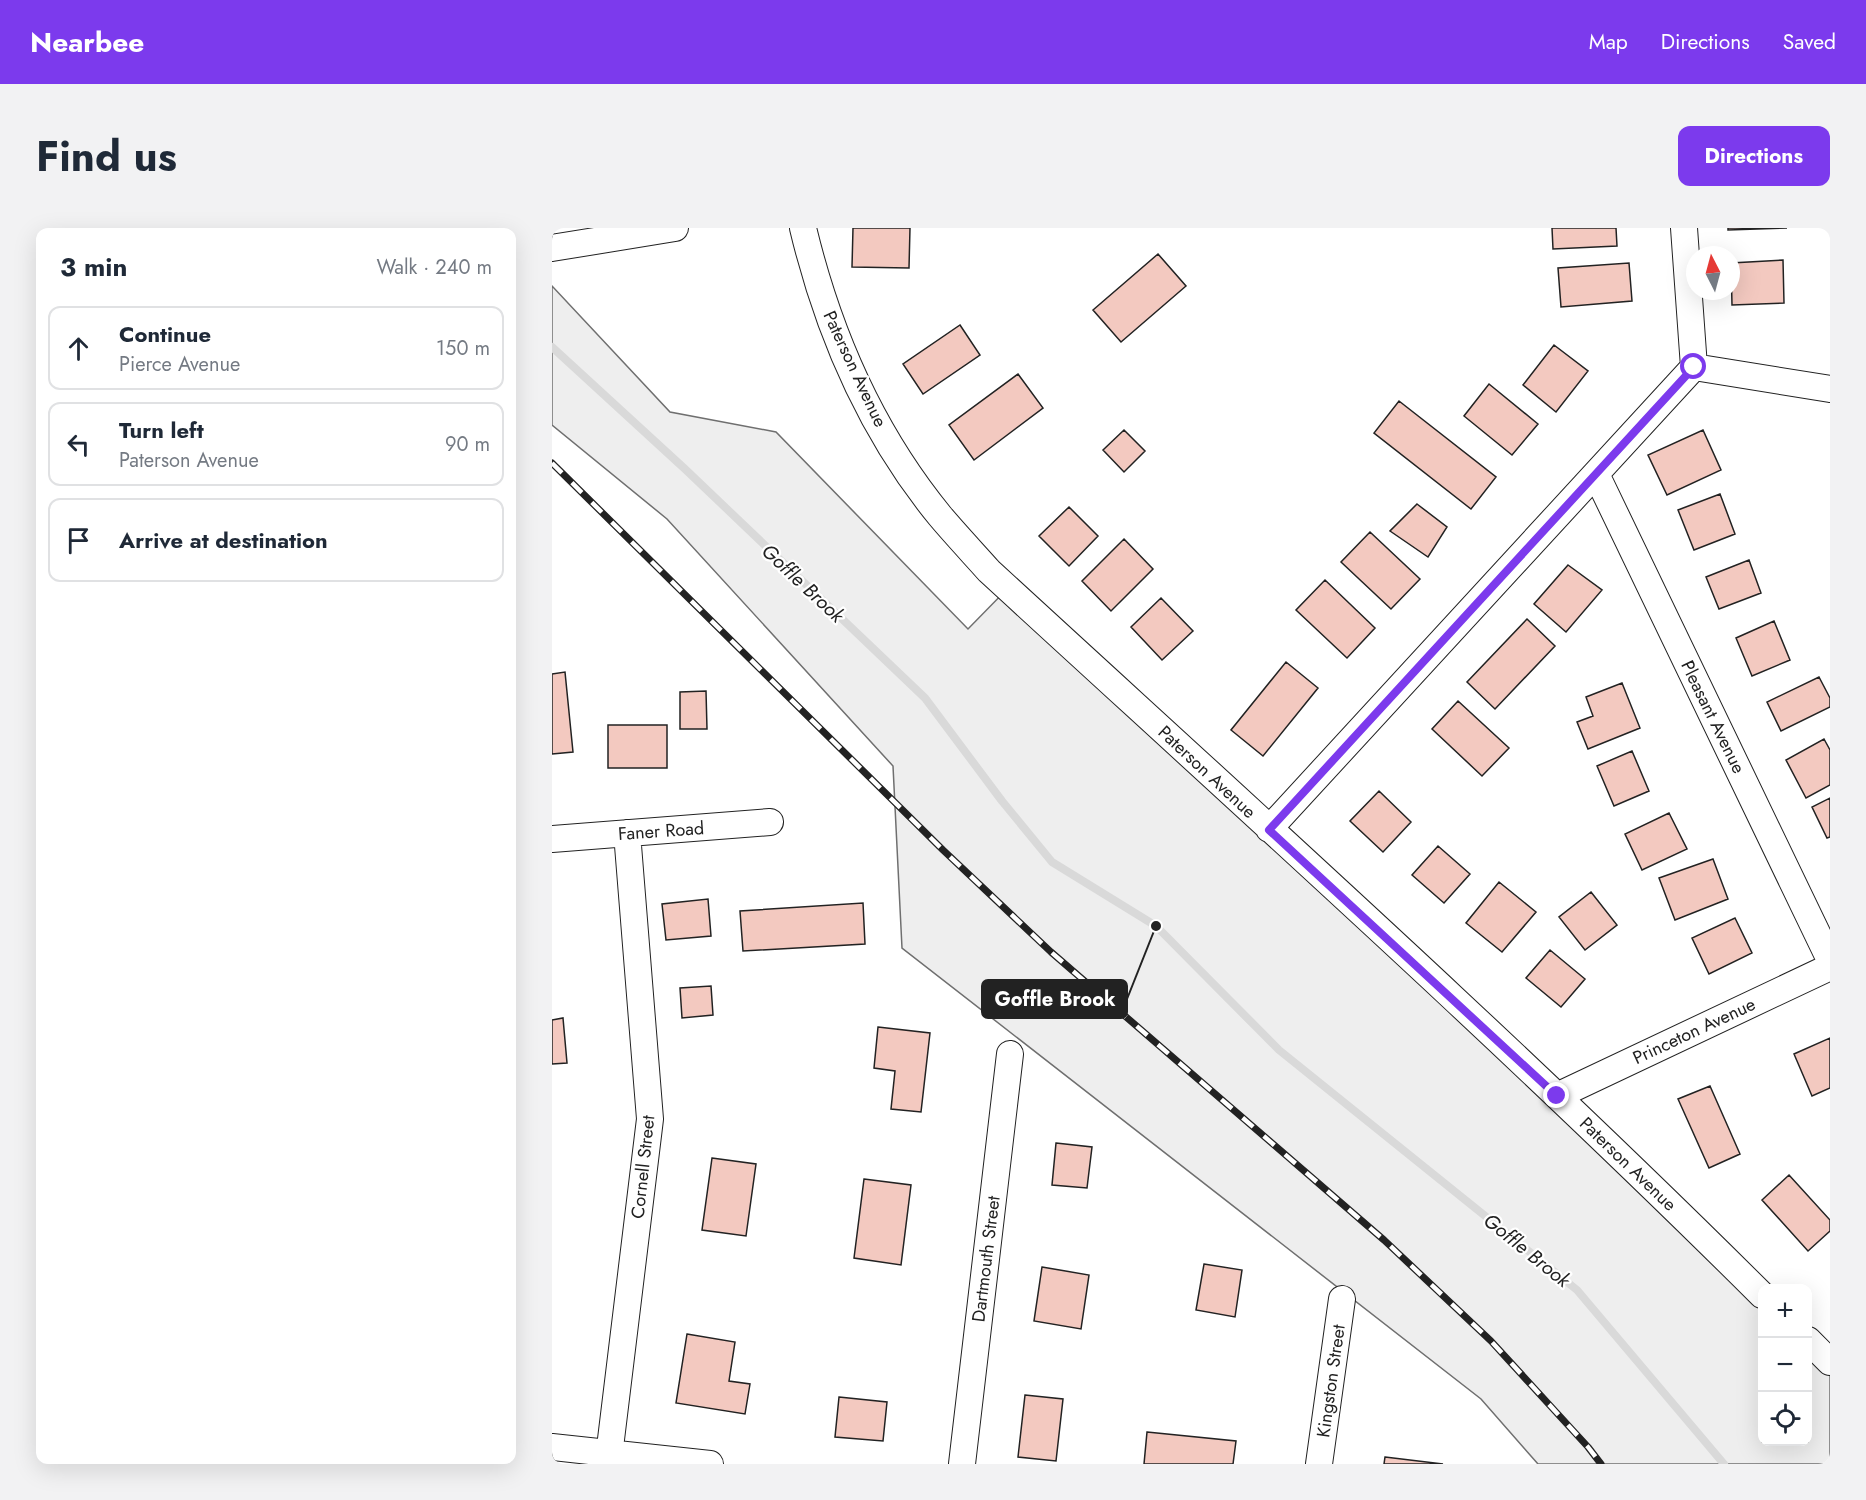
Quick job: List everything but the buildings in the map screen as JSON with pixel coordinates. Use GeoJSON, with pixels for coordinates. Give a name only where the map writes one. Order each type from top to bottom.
{"type":"FeatureCollection","features":[{"type":"Feature","properties":{"kind":"street"},"geometry":{"type":"LineString","coordinates":[[552,248],[675,228]]}},
{"type":"Feature","properties":{"kind":"street","name":"Paterson Avenue"},"geometry":{"type":"LineString","coordinates":[[803,228],[814,273],[839,344],[865,400],[896,454],[939,515],[989,571],[1557,1096],[1758,1291]]}},
{"type":"Feature","properties":{"kind":"street"},"geometry":{"type":"LineString","coordinates":[[1269,830],[1694,367],[1684,228]]}},
{"type":"Feature","properties":{"kind":"street"},"geometry":{"type":"LineString","coordinates":[[1694,367],[1830,389]]}},
{"type":"Feature","properties":{"kind":"street","name":"Pleasant Avenue"},"geometry":{"type":"LineString","coordinates":[[1596,474],[1830,960]]}},
{"type":"Feature","properties":{"kind":"street","name":"Faner Road"},"geometry":{"type":"LineString","coordinates":[[552,839],[770,822]]}},
{"type":"Feature","properties":{"kind":"street","name":"Cornell Street"},"geometry":{"type":"LineString","coordinates":[[609,1459],[650,1119],[627,833]]}},
{"type":"Feature","properties":{"kind":"street","name":"Princeton Avenue"},"geometry":{"type":"LineString","coordinates":[[1557,1096],[1830,967]]}},
{"type":"Feature","properties":{"kind":"street","name":"Dartmouth Street"},"geometry":{"type":"LineString","coordinates":[[962,1464],[1010,1054]]}},
{"type":"Feature","properties":{"kind":"street","name":"Kingston Street"},"geometry":{"type":"LineString","coordinates":[[1319,1464],[1342,1299]]}},
{"type":"Feature","properties":{"kind":"street"},"geometry":{"type":"LineString","coordinates":[[1812,1344],[1830,1362]]}},
{"type":"Feature","properties":{"kind":"street"},"geometry":{"type":"LineString","coordinates":[[552,1448],[609,1459],[710,1464]]}},
{"type":"Feature","properties":{"kind":"shaded area"},"geometry":{"type":"Polygon","coordinates":[[[552,286],[670,412],[776,432],[968,629],[1011,585],[1758,1307],[1758,1446],[1812,1446],[1812,1359],[1830,1376],[1830,1464],[1538,1464],[1481,1399],[902,948],[893,766],[667,519],[552,425],[552,286]]]}},
{"type":"Feature","properties":{"kind":"waterway","name":"Goffle Brook"},"geometry":{"type":"LineString","coordinates":[[552,347],[685,469],[925,698],[1002,801],[1052,862],[1156,926],[1279,1050],[1577,1290],[1724,1464]]}},
{"type":"Feature","properties":{"kind":"railway"},"geometry":{"type":"LineString","coordinates":[[552,463],[943,850],[1051,952],[1384,1240],[1491,1341],[1601,1464]]}},
{"type":"Feature","properties":{"kind":"place","name":"Goffle Brook"},"geometry":{"type":"Point","coordinates":[1156,926]}},
{"type":"Feature","properties":{"kind":"route"},"geometry":{"type":"LineString","coordinates":[[1557,1096],[1441,986],[1269,830],[1694,367]]}}]}
